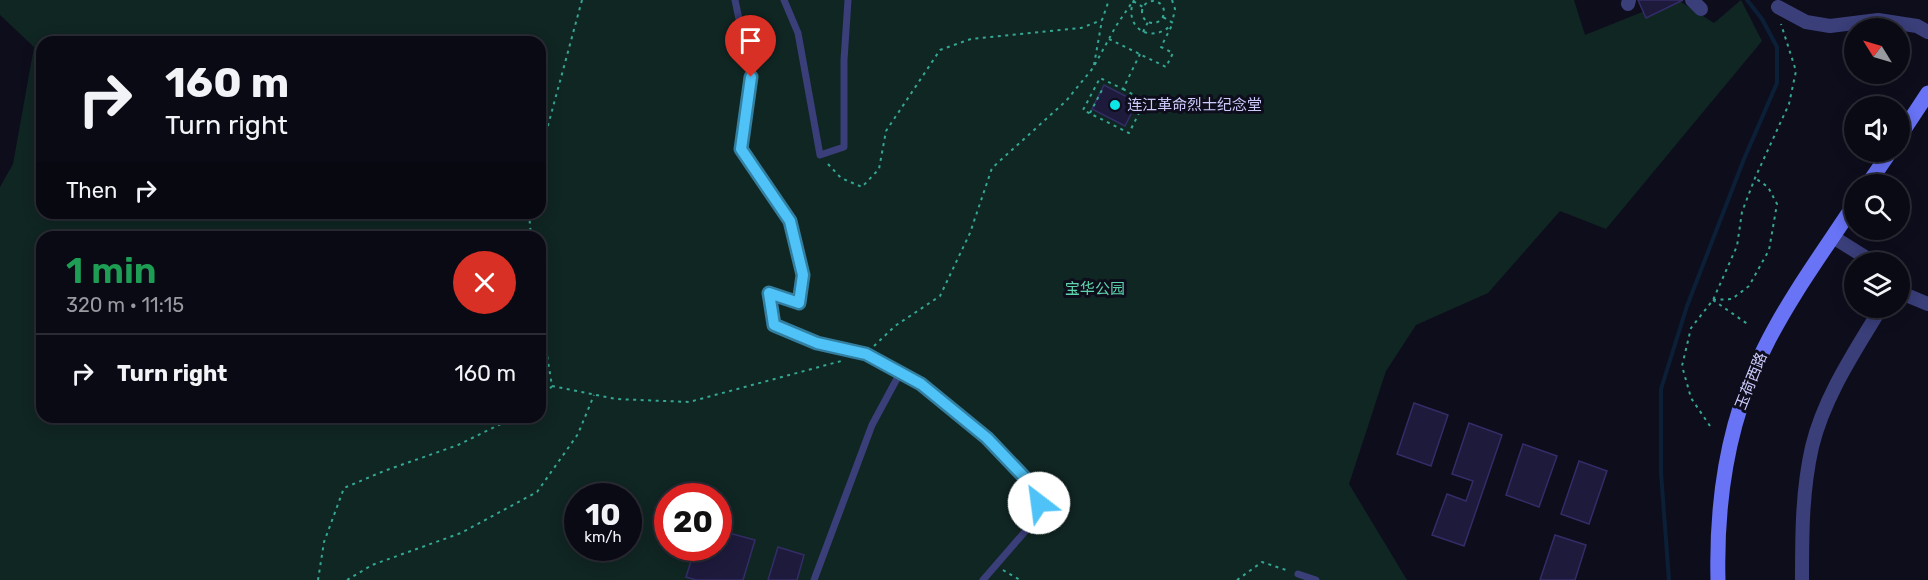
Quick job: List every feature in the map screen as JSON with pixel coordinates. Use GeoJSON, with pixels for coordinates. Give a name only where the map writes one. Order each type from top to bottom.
{"type":"FeatureCollection","features":[{"type":"Feature","properties":{"kind":"main road"},"geometry":{"type":"LineString","coordinates":[[1910,120],[1928,93]]}},
{"type":"Feature","properties":{"kind":"main road","name":"玉荷西路"},"geometry":{"type":"LineString","coordinates":[[1718,580],[1720,500],[1737,418],[1755,367],[1771,334],[1844,220]]}},
{"type":"Feature","properties":{"kind":"street"},"geometry":{"type":"LineString","coordinates":[[1778,8],[1806,22],[1830,26],[1878,20],[1917,26],[1928,32]]}},
{"type":"Feature","properties":{"kind":"street"},"geometry":{"type":"LineString","coordinates":[[1833,237],[1857,252]]}},
{"type":"Feature","properties":{"kind":"street"},"geometry":{"type":"LineString","coordinates":[[1910,297],[1928,304]]}},
{"type":"Feature","properties":{"kind":"street"},"geometry":{"type":"LineString","coordinates":[[1802,580],[1802,509],[1812,447],[1825,408],[1875,318]]}},
{"type":"Feature","properties":{"kind":"lane"},"geometry":{"type":"LineString","coordinates":[[735,0],[751,77],[741,149],[790,221],[803,275],[799,303],[769,293],[774,325],[817,343],[866,354],[921,384],[987,438],[1027,480],[1039,503],[1029,527],[982,580]]}},
{"type":"Feature","properties":{"kind":"lane"},"geometry":{"type":"LineString","coordinates":[[784,0],[798,33],[820,155],[844,147],[844,60],[848,0]]}},
{"type":"Feature","properties":{"kind":"lane"},"geometry":{"type":"LineString","coordinates":[[814,580],[872,425],[900,373]]}},
{"type":"Feature","properties":{"kind":"lane"},"geometry":{"type":"LineString","coordinates":[[1298,574],[1316,580]]}},
{"type":"Feature","properties":{"kind":"path"},"geometry":{"type":"LineString","coordinates":[[546,132],[582,0]]}},
{"type":"Feature","properties":{"kind":"path"},"geometry":{"type":"LineString","coordinates":[[1093,68],[1102,20],[1109,0]]}},
{"type":"Feature","properties":{"kind":"path"},"geometry":{"type":"LineString","coordinates":[[1109,39],[1166,66],[1173,52],[1161,47],[1173,22],[1175,9],[1172,0]]}},
{"type":"Feature","properties":{"kind":"path"},"geometry":{"type":"LineString","coordinates":[[1133,1],[1131,18],[1137,28],[1143,32],[1156,34],[1162,32],[1173,22]]}},
{"type":"Feature","properties":{"kind":"path"},"geometry":{"type":"LineString","coordinates":[[1133,1],[1143,7]]}},
{"type":"Feature","properties":{"kind":"path"},"geometry":{"type":"LineString","coordinates":[[552,386],[616,399],[689,402],[866,354],[895,327],[940,296],[970,233],[992,168],[1066,100],[1093,68],[1133,1]]}},
{"type":"Feature","properties":{"kind":"path"},"geometry":{"type":"LineString","coordinates":[[1159,1],[1163,7],[1163,17],[1155,23],[1148,22],[1143,17],[1143,7],[1148,2],[1159,1]]}},
{"type":"Feature","properties":{"kind":"path"},"geometry":{"type":"LineString","coordinates":[[1710,426],[1691,398],[1682,366],[1691,328],[1713,300],[1737,246],[1742,212],[1789,104],[1796,71],[1778,8]]}},
{"type":"Feature","properties":{"kind":"path"},"geometry":{"type":"LineString","coordinates":[[1163,17],[1173,22]]}},
{"type":"Feature","properties":{"kind":"path"},"geometry":{"type":"LineString","coordinates":[[820,155],[842,178],[862,187],[879,169],[886,131],[940,50],[971,39],[1081,28],[1102,20]]}},
{"type":"Feature","properties":{"kind":"path"},"geometry":{"type":"LineString","coordinates":[[1143,32],[1148,22]]}},
{"type":"Feature","properties":{"kind":"path"},"geometry":{"type":"LineString","coordinates":[[1123,89],[1140,54]]}},
{"type":"Feature","properties":{"kind":"path"},"geometry":{"type":"LineString","coordinates":[[1100,78],[1123,89],[1145,101],[1129,133],[1083,110],[1100,78]]}},
{"type":"Feature","properties":{"kind":"path"},"geometry":{"type":"LineString","coordinates":[[1090,113],[1102,90]]}},
{"type":"Feature","properties":{"kind":"path"},"geometry":{"type":"LineString","coordinates":[[1713,300],[1732,299],[1749,286],[1769,250],[1777,204],[1768,187],[1755,178]]}},
{"type":"Feature","properties":{"kind":"path"},"geometry":{"type":"LineString","coordinates":[[1713,300],[1749,325]]}},
{"type":"Feature","properties":{"kind":"path"},"geometry":{"type":"LineString","coordinates":[[546,349],[552,386],[546,394]]}},
{"type":"Feature","properties":{"kind":"path"},"geometry":{"type":"LineString","coordinates":[[347,580],[372,565],[461,533],[537,492],[578,434],[594,395]]}},
{"type":"Feature","properties":{"kind":"path"},"geometry":{"type":"LineString","coordinates":[[318,580],[324,542],[344,488],[458,445],[503,423]]}},
{"type":"Feature","properties":{"kind":"path"},"geometry":{"type":"LineString","coordinates":[[1240,579],[1262,562],[1298,574]]}},
{"type":"Feature","properties":{"kind":"path"},"geometry":{"type":"LineString","coordinates":[[996,565],[1020,580]]}},
{"type":"Feature","properties":{"kind":"green space","name":"宝华公园"},"geometry":{"type":"Polygon","coordinates":[[[0,0],[1574,0],[1585,35],[1672,0],[1678,0],[1714,23],[1741,0],[1762,41],[1606,229],[1560,211],[1488,293],[1416,325],[1386,371],[1349,484],[1407,580],[0,580],[0,187],[13,164],[34,47],[0,15],[0,0]]]}},
{"type":"Feature","properties":{"kind":"building"},"geometry":{"type":"Polygon","coordinates":[[[1638,0],[1683,0],[1646,18],[1638,0]]]}},
{"type":"Feature","properties":{"kind":"building","name":"连江革命烈士纪念堂"},"geometry":{"type":"Polygon","coordinates":[[[1104,85],[1137,102],[1125,126],[1092,109],[1104,85]]]}},
{"type":"Feature","properties":{"kind":"building"},"geometry":{"type":"Polygon","coordinates":[[[1414,403],[1448,415],[1431,466],[1397,454],[1414,403]]]}},
{"type":"Feature","properties":{"kind":"building"},"geometry":{"type":"Polygon","coordinates":[[[1469,423],[1502,435],[1464,546],[1432,535],[1447,494],[1466,501],[1473,481],[1452,474],[1469,423]]]}},
{"type":"Feature","properties":{"kind":"building"},"geometry":{"type":"Polygon","coordinates":[[[1523,444],[1557,456],[1539,507],[1506,495],[1523,444]]]}},
{"type":"Feature","properties":{"kind":"building"},"geometry":{"type":"Polygon","coordinates":[[[1579,461],[1607,471],[1589,524],[1561,514],[1579,461]]]}},
{"type":"Feature","properties":{"kind":"building"},"geometry":{"type":"Polygon","coordinates":[[[732,534],[755,540],[743,580],[696,580],[686,577],[691,561],[732,561],[732,534]]]}},
{"type":"Feature","properties":{"kind":"building"},"geometry":{"type":"Polygon","coordinates":[[[1555,535],[1586,545],[1575,580],[1540,580],[1555,535]]]}},
{"type":"Feature","properties":{"kind":"building"},"geometry":{"type":"Polygon","coordinates":[[[778,547],[804,555],[797,580],[768,580],[778,547]]]}},
{"type":"Feature","properties":{"kind":"waterway"},"geometry":{"type":"LineString","coordinates":[[1669,580],[1661,473],[1661,389],[1687,306],[1744,159],[1777,83],[1777,47],[1762,19],[1747,0]]}},
{"type":"Feature","properties":{"kind":"place","name":"连江革命烈士纪念堂"},"geometry":{"type":"Point","coordinates":[1115,105]}},
{"type":"Feature","properties":{"kind":"route"},"geometry":{"type":"LineString","coordinates":[[751,77],[741,149],[790,221],[803,275],[799,303],[769,293],[774,325],[817,343],[866,354],[921,384],[987,438],[1027,480],[1039,503]]}}]}
